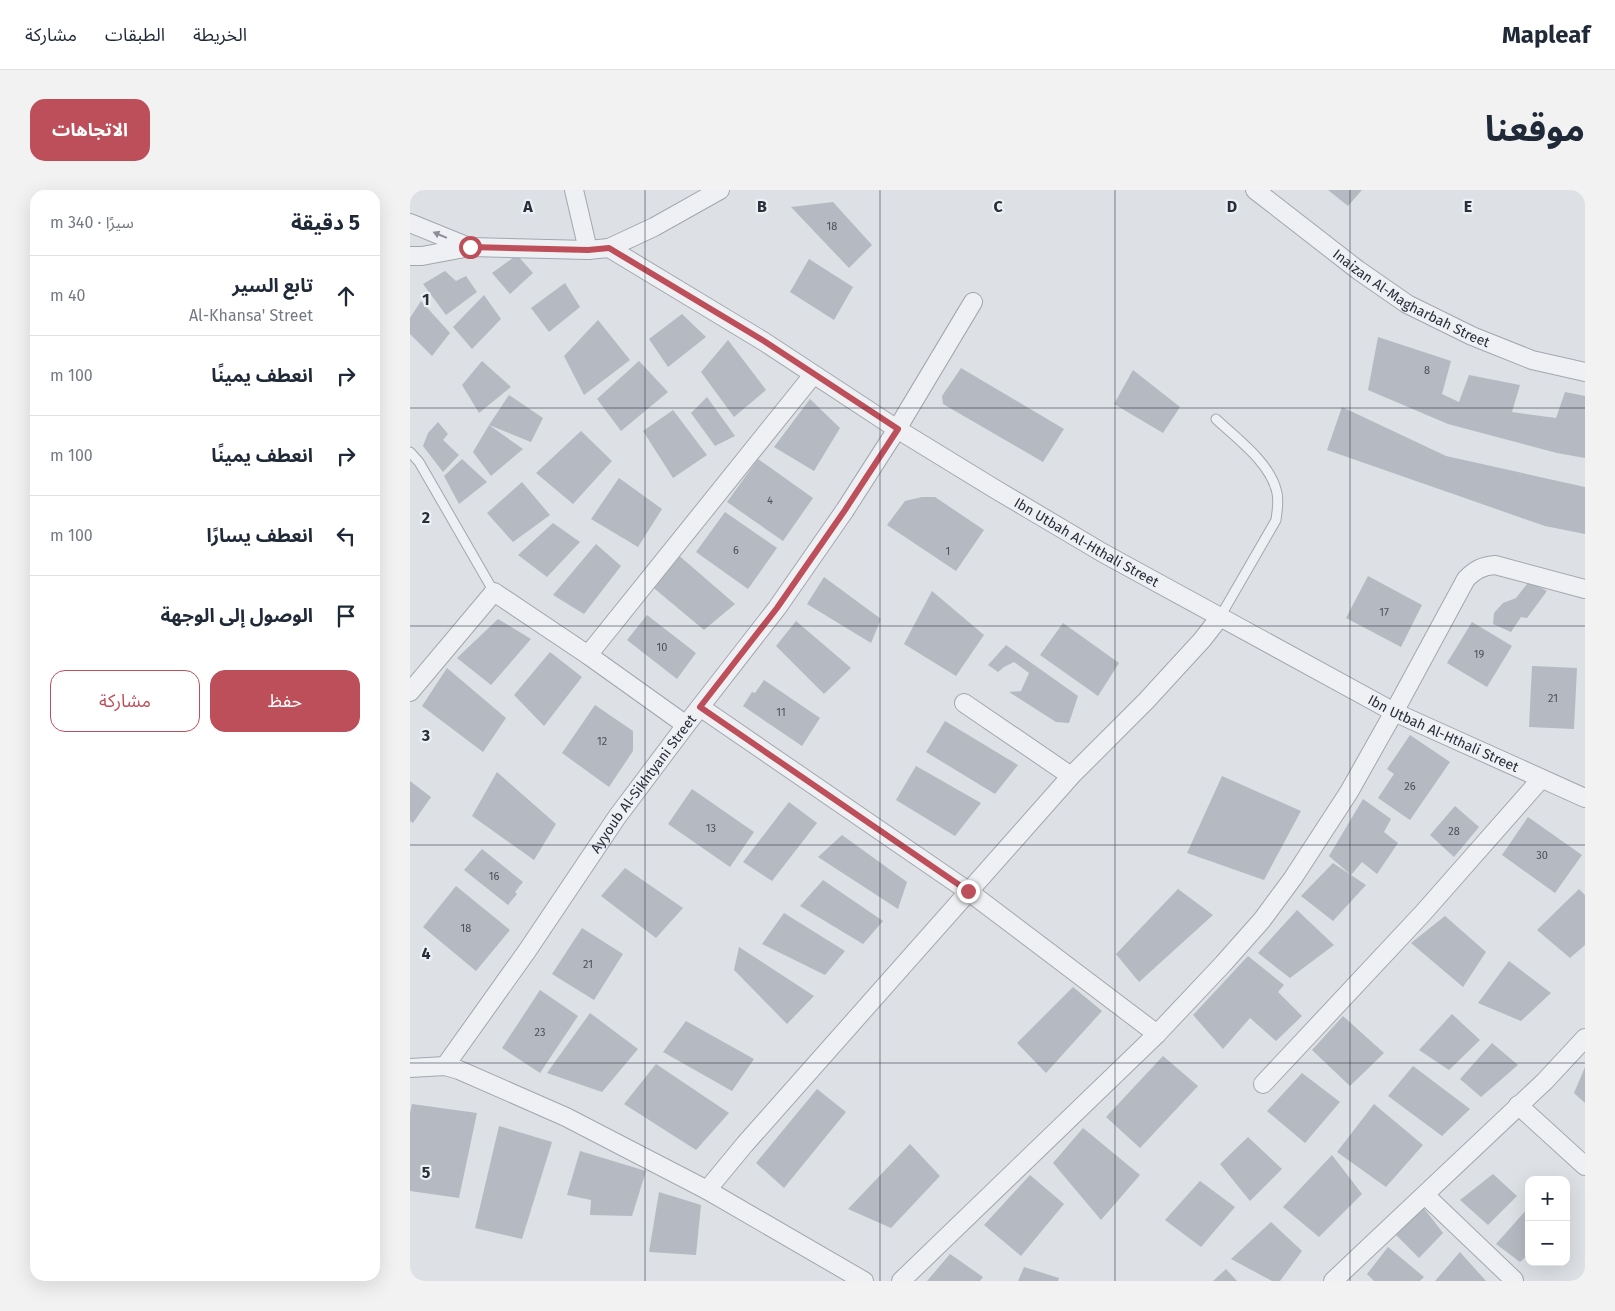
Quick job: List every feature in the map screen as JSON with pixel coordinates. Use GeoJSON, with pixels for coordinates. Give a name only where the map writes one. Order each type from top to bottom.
{"type":"FeatureCollection","features":[{"type":"Feature","properties":{"kind":"street"},"geometry":{"type":"LineString","coordinates":[[574,190],[588,250]]}},
{"type":"Feature","properties":{"kind":"street"},"geometry":{"type":"LineString","coordinates":[[410,256],[422,256],[470,247],[588,250],[609,248],[654,227],[720,190]]}},
{"type":"Feature","properties":{"kind":"street","name":"Inaizan Al-Magharbah Street"},"geometry":{"type":"LineString","coordinates":[[1255,190],[1358,270],[1407,304],[1472,336],[1532,360],[1585,372]]}},
{"type":"Feature","properties":{"kind":"street"},"geometry":{"type":"LineString","coordinates":[[410,224],[470,247]]}},
{"type":"Feature","properties":{"kind":"street","name":"Ibn Utbah Al-Hthali Street"},"geometry":{"type":"LineString","coordinates":[[609,248],[764,341],[813,375],[898,429],[1045,519],[1394,712],[1585,798]]}},
{"type":"Feature","properties":{"kind":"street","name":"Ayyoub Al-Sikhtyani Street"},"geometry":{"type":"LineString","coordinates":[[445,1066],[527,951],[617,818],[777,608],[845,510],[898,429],[973,302]]}},
{"type":"Feature","properties":{"kind":"street"},"geometry":{"type":"LineString","coordinates":[[588,655],[813,375]]}},
{"type":"Feature","properties":{"kind":"street"},"geometry":{"type":"LineString","coordinates":[[901,1281],[1157,1034],[1262,920],[1293,878],[1349,792],[1466,579],[1476,570],[1485,566],[1495,565],[1585,589]]}},
{"type":"Feature","properties":{"kind":"street"},"geometry":{"type":"LineString","coordinates":[[410,692],[494,592],[588,655],[686,725]]}},
{"type":"Feature","properties":{"kind":"street"},"geometry":{"type":"LineString","coordinates":[[707,1190],[745,1144],[968,891],[1071,776],[1146,702],[1202,640],[1220,617]]}},
{"type":"Feature","properties":{"kind":"street"},"geometry":{"type":"LineString","coordinates":[[964,703],[1071,776]]}},
{"type":"Feature","properties":{"kind":"street"},"geometry":{"type":"LineString","coordinates":[[700,707],[968,891],[1157,1034]]}},
{"type":"Feature","properties":{"kind":"street"},"geometry":{"type":"LineString","coordinates":[[1263,1084],[1423,913],[1541,779]]}},
{"type":"Feature","properties":{"kind":"street"},"geometry":{"type":"LineString","coordinates":[[1333,1281],[1545,1081],[1585,1038]]}},
{"type":"Feature","properties":{"kind":"street"},"geometry":{"type":"LineString","coordinates":[[410,1068],[445,1066],[470,1074],[566,1117],[707,1190],[860,1280]]}},
{"type":"Feature","properties":{"kind":"street"},"geometry":{"type":"LineString","coordinates":[[1518,1105],[1585,1166]]}},
{"type":"Feature","properties":{"kind":"street"},"geometry":{"type":"LineString","coordinates":[[1425,1195],[1514,1280]]}},
{"type":"Feature","properties":{"kind":"lane"},"geometry":{"type":"LineString","coordinates":[[1216,419],[1268,471],[1277,494],[1278,506],[1276,520],[1220,617]]}},
{"type":"Feature","properties":{"kind":"lane"},"geometry":{"type":"LineString","coordinates":[[410,452],[419,462],[494,592]]}},
{"type":"Feature","properties":{"kind":"building"},"geometry":{"type":"Polygon","coordinates":[[[1328,190],[1362,190],[1348,206],[1328,190]]]}},
{"type":"Feature","properties":{"kind":"building"},"geometry":{"type":"Polygon","coordinates":[[[833,202],[872,245],[849,268],[791,207],[833,202]]]}},
{"type":"Feature","properties":{"kind":"building"},"geometry":{"type":"Polygon","coordinates":[[[517,255],[533,273],[510,294],[492,273],[517,255]]]}},
{"type":"Feature","properties":{"kind":"building"},"geometry":{"type":"Polygon","coordinates":[[[809,259],[853,287],[834,320],[790,292],[809,259]]]}},
{"type":"Feature","properties":{"kind":"building"},"geometry":{"type":"Polygon","coordinates":[[[445,271],[456,281],[466,276],[477,292],[446,315],[423,284],[445,271]]]}},
{"type":"Feature","properties":{"kind":"building"},"geometry":{"type":"Polygon","coordinates":[[[565,283],[580,307],[549,332],[531,308],[565,283]]]}},
{"type":"Feature","properties":{"kind":"building"},"geometry":{"type":"Polygon","coordinates":[[[484,295],[501,319],[472,349],[453,327],[484,295]]]}},
{"type":"Feature","properties":{"kind":"building"},"geometry":{"type":"Polygon","coordinates":[[[421,301],[450,333],[432,356],[410,334],[410,318],[421,301]]]}},
{"type":"Feature","properties":{"kind":"building"},"geometry":{"type":"Polygon","coordinates":[[[682,314],[706,337],[668,367],[649,339],[682,314]]]}},
{"type":"Feature","properties":{"kind":"building"},"geometry":{"type":"Polygon","coordinates":[[[598,320],[630,360],[584,395],[564,356],[598,320]]]}},
{"type":"Feature","properties":{"kind":"building"},"geometry":{"type":"Polygon","coordinates":[[[1378,337],[1451,361],[1442,394],[1459,402],[1469,375],[1520,385],[1512,412],[1556,418],[1565,392],[1585,396],[1585,458],[1557,453],[1448,424],[1368,390],[1378,337]]]}},
{"type":"Feature","properties":{"kind":"building"},"geometry":{"type":"Polygon","coordinates":[[[728,340],[766,390],[734,417],[701,372],[728,340]]]}},
{"type":"Feature","properties":{"kind":"building"},"geometry":{"type":"Polygon","coordinates":[[[482,361],[511,387],[479,413],[462,385],[482,361]]]}},
{"type":"Feature","properties":{"kind":"building"},"geometry":{"type":"Polygon","coordinates":[[[639,361],[668,392],[621,431],[597,399],[639,361]]]}},
{"type":"Feature","properties":{"kind":"building"},"geometry":{"type":"Polygon","coordinates":[[[961,368],[1064,429],[1043,462],[943,404],[942,396],[961,368]]]}},
{"type":"Feature","properties":{"kind":"building"},"geometry":{"type":"Polygon","coordinates":[[[1133,370],[1180,407],[1163,433],[1114,404],[1133,370]]]}},
{"type":"Feature","properties":{"kind":"building"},"geometry":{"type":"Polygon","coordinates":[[[509,395],[543,418],[531,442],[489,425],[509,395]]]}},
{"type":"Feature","properties":{"kind":"building"},"geometry":{"type":"Polygon","coordinates":[[[707,397],[735,436],[715,446],[691,413],[707,397]]]}},
{"type":"Feature","properties":{"kind":"building"},"geometry":{"type":"Polygon","coordinates":[[[810,399],[840,428],[814,471],[774,447],[810,399]]]}},
{"type":"Feature","properties":{"kind":"building"},"geometry":{"type":"Polygon","coordinates":[[[1342,407],[1446,456],[1585,487],[1585,534],[1545,526],[1327,450],[1342,407]]]}},
{"type":"Feature","properties":{"kind":"building"},"geometry":{"type":"Polygon","coordinates":[[[673,410],[707,455],[673,478],[643,431],[673,410]]]}},
{"type":"Feature","properties":{"kind":"building"},"geometry":{"type":"Polygon","coordinates":[[[438,422],[448,434],[443,440],[459,455],[443,472],[423,446],[428,433],[438,422]]]}},
{"type":"Feature","properties":{"kind":"building"},"geometry":{"type":"Polygon","coordinates":[[[489,425],[523,449],[491,476],[473,452],[489,425]]]}},
{"type":"Feature","properties":{"kind":"building"},"geometry":{"type":"Polygon","coordinates":[[[581,431],[612,461],[573,504],[536,473],[581,431]]]}},
{"type":"Feature","properties":{"kind":"building"},"geometry":{"type":"Polygon","coordinates":[[[462,459],[487,482],[459,504],[444,476],[462,459]]]}},
{"type":"Feature","properties":{"kind":"building"},"geometry":{"type":"Polygon","coordinates":[[[758,459],[813,498],[783,541],[727,502],[758,459]]]}},
{"type":"Feature","properties":{"kind":"building"},"geometry":{"type":"Polygon","coordinates":[[[619,478],[662,509],[638,547],[591,519],[619,478]]]}},
{"type":"Feature","properties":{"kind":"building"},"geometry":{"type":"Polygon","coordinates":[[[522,482],[550,515],[513,542],[487,513],[522,482]]]}},
{"type":"Feature","properties":{"kind":"building"},"geometry":{"type":"Polygon","coordinates":[[[922,497],[935,497],[984,530],[956,571],[887,525],[905,501],[922,497]]]}},
{"type":"Feature","properties":{"kind":"building"},"geometry":{"type":"Polygon","coordinates":[[[725,512],[777,548],[748,589],[696,552],[725,512]]]}},
{"type":"Feature","properties":{"kind":"building"},"geometry":{"type":"Polygon","coordinates":[[[553,523],[580,542],[547,577],[518,555],[553,523]]]}},
{"type":"Feature","properties":{"kind":"building"},"geometry":{"type":"Polygon","coordinates":[[[596,544],[621,566],[584,614],[553,595],[596,544]]]}},
{"type":"Feature","properties":{"kind":"building"},"geometry":{"type":"Polygon","coordinates":[[[676,553],[735,604],[704,630],[649,584],[676,553]]]}},
{"type":"Feature","properties":{"kind":"building"},"geometry":{"type":"Polygon","coordinates":[[[1368,576],[1422,605],[1401,647],[1346,618],[1368,576]]]}},
{"type":"Feature","properties":{"kind":"building"},"geometry":{"type":"Polygon","coordinates":[[[824,577],[881,619],[871,643],[807,604],[824,577]]]}},
{"type":"Feature","properties":{"kind":"building"},"geometry":{"type":"Polygon","coordinates":[[[1527,584],[1535,584],[1547,591],[1527,618],[1521,617],[1511,632],[1493,624],[1494,613],[1503,603],[1516,598],[1527,584]]]}},
{"type":"Feature","properties":{"kind":"building"},"geometry":{"type":"Polygon","coordinates":[[[932,591],[984,635],[956,676],[904,644],[932,591]]]}},
{"type":"Feature","properties":{"kind":"building"},"geometry":{"type":"Polygon","coordinates":[[[647,615],[696,653],[677,679],[627,640],[647,615]]]}},
{"type":"Feature","properties":{"kind":"building"},"geometry":{"type":"Polygon","coordinates":[[[498,619],[531,639],[491,685],[457,658],[498,619]]]}},
{"type":"Feature","properties":{"kind":"building"},"geometry":{"type":"Polygon","coordinates":[[[796,621],[851,668],[824,694],[776,646],[796,621]]]}},
{"type":"Feature","properties":{"kind":"building"},"geometry":{"type":"Polygon","coordinates":[[[1472,622],[1512,646],[1487,687],[1447,663],[1472,622]]]}},
{"type":"Feature","properties":{"kind":"building"},"geometry":{"type":"Polygon","coordinates":[[[1063,623],[1119,663],[1098,696],[1040,655],[1063,623]]]}},
{"type":"Feature","properties":{"kind":"building"},"geometry":{"type":"Polygon","coordinates":[[[1006,645],[1078,696],[1069,723],[1056,722],[1009,692],[1021,691],[1029,673],[1014,662],[998,672],[988,665],[1006,645]]]}},
{"type":"Feature","properties":{"kind":"building"},"geometry":{"type":"Polygon","coordinates":[[[550,652],[582,677],[544,726],[514,695],[550,652]]]}},
{"type":"Feature","properties":{"kind":"building"},"geometry":{"type":"Polygon","coordinates":[[[1532,666],[1577,668],[1574,729],[1529,727],[1532,666]]]}},
{"type":"Feature","properties":{"kind":"building"},"geometry":{"type":"Polygon","coordinates":[[[447,668],[506,718],[483,752],[422,706],[447,668]]]}},
{"type":"Feature","properties":{"kind":"building"},"geometry":{"type":"Polygon","coordinates":[[[764,680],[820,718],[802,746],[743,706],[752,692],[755,693],[764,680]]]}},
{"type":"Feature","properties":{"kind":"building"},"geometry":{"type":"Polygon","coordinates":[[[595,705],[633,731],[633,751],[609,787],[562,753],[595,705]]]}},
{"type":"Feature","properties":{"kind":"building"},"geometry":{"type":"Polygon","coordinates":[[[945,721],[1018,765],[995,794],[926,752],[945,721]]]}},
{"type":"Feature","properties":{"kind":"building"},"geometry":{"type":"Polygon","coordinates":[[[1410,735],[1450,762],[1410,820],[1378,798],[1394,774],[1387,769],[1410,735]]]}},
{"type":"Feature","properties":{"kind":"building"},"geometry":{"type":"Polygon","coordinates":[[[916,766],[981,803],[955,836],[896,800],[916,766]]]}},
{"type":"Feature","properties":{"kind":"building"},"geometry":{"type":"Polygon","coordinates":[[[497,772],[556,824],[534,860],[472,816],[497,772]]]}},
{"type":"Feature","properties":{"kind":"building"},"geometry":{"type":"Polygon","coordinates":[[[1222,776],[1301,811],[1264,880],[1187,853],[1222,776]]]}},
{"type":"Feature","properties":{"kind":"building"},"geometry":{"type":"Polygon","coordinates":[[[410,781],[431,797],[413,823],[410,821],[410,781]]]}},
{"type":"Feature","properties":{"kind":"building"},"geometry":{"type":"Polygon","coordinates":[[[692,789],[754,832],[730,867],[668,824],[692,789]]]}},
{"type":"Feature","properties":{"kind":"building"},"geometry":{"type":"Polygon","coordinates":[[[1363,799],[1391,819],[1384,832],[1398,843],[1377,874],[1362,862],[1351,875],[1329,856],[1363,799]]]}},
{"type":"Feature","properties":{"kind":"building"},"geometry":{"type":"Polygon","coordinates":[[[789,802],[817,823],[772,881],[743,862],[789,802]]]}},
{"type":"Feature","properties":{"kind":"building"},"geometry":{"type":"Polygon","coordinates":[[[1455,806],[1479,827],[1454,857],[1430,835],[1455,806]]]}},
{"type":"Feature","properties":{"kind":"building"},"geometry":{"type":"Polygon","coordinates":[[[1528,817],[1582,855],[1555,893],[1502,855],[1528,817]]]}},
{"type":"Feature","properties":{"kind":"building"},"geometry":{"type":"Polygon","coordinates":[[[842,835],[907,882],[898,909],[818,857],[842,835]]]}},
{"type":"Feature","properties":{"kind":"building"},"geometry":{"type":"Polygon","coordinates":[[[482,849],[523,882],[515,892],[517,894],[508,905],[464,870],[482,849]]]}},
{"type":"Feature","properties":{"kind":"building"},"geometry":{"type":"Polygon","coordinates":[[[1333,863],[1366,885],[1333,921],[1301,896],[1333,863]]]}},
{"type":"Feature","properties":{"kind":"building"},"geometry":{"type":"Polygon","coordinates":[[[625,868],[683,908],[656,938],[601,896],[625,868]]]}},
{"type":"Feature","properties":{"kind":"building"},"geometry":{"type":"Polygon","coordinates":[[[823,880],[883,921],[863,944],[800,906],[823,880]]]}},
{"type":"Feature","properties":{"kind":"building"},"geometry":{"type":"Polygon","coordinates":[[[456,886],[510,930],[476,971],[423,927],[456,886]]]}},
{"type":"Feature","properties":{"kind":"building"},"geometry":{"type":"Polygon","coordinates":[[[1178,889],[1213,915],[1139,982],[1116,954],[1178,889]]]}},
{"type":"Feature","properties":{"kind":"building"},"geometry":{"type":"Polygon","coordinates":[[[1579,889],[1585,895],[1585,945],[1570,958],[1537,930],[1579,889]]]}},
{"type":"Feature","properties":{"kind":"building"},"geometry":{"type":"Polygon","coordinates":[[[1297,910],[1334,945],[1290,978],[1258,953],[1297,910]]]}},
{"type":"Feature","properties":{"kind":"building"},"geometry":{"type":"Polygon","coordinates":[[[784,913],[845,951],[825,975],[762,944],[784,913]]]}},
{"type":"Feature","properties":{"kind":"building"},"geometry":{"type":"Polygon","coordinates":[[[1445,916],[1486,952],[1463,987],[1411,943],[1445,916]]]}},
{"type":"Feature","properties":{"kind":"building"},"geometry":{"type":"Polygon","coordinates":[[[582,928],[623,954],[594,1000],[552,974],[582,928]]]}},
{"type":"Feature","properties":{"kind":"building"},"geometry":{"type":"Polygon","coordinates":[[[739,947],[814,996],[787,1024],[734,970],[739,947]]]}},
{"type":"Feature","properties":{"kind":"building"},"geometry":{"type":"Polygon","coordinates":[[[1248,956],[1284,985],[1278,992],[1302,1016],[1276,1041],[1250,1018],[1223,1049],[1193,1015],[1248,956]]]}},
{"type":"Feature","properties":{"kind":"building"},"geometry":{"type":"Polygon","coordinates":[[[1509,961],[1551,993],[1521,1021],[1478,1003],[1509,961]]]}},
{"type":"Feature","properties":{"kind":"building"},"geometry":{"type":"Polygon","coordinates":[[[1073,987],[1102,1011],[1046,1073],[1017,1043],[1073,987]]]}},
{"type":"Feature","properties":{"kind":"building"},"geometry":{"type":"Polygon","coordinates":[[[540,990],[578,1016],[540,1073],[502,1048],[540,990]]]}},
{"type":"Feature","properties":{"kind":"building"},"geometry":{"type":"Polygon","coordinates":[[[590,1013],[638,1049],[602,1092],[547,1073],[590,1013]]]}},
{"type":"Feature","properties":{"kind":"building"},"geometry":{"type":"Polygon","coordinates":[[[1452,1014],[1480,1040],[1449,1070],[1419,1050],[1452,1014]]]}},
{"type":"Feature","properties":{"kind":"building"},"geometry":{"type":"Polygon","coordinates":[[[1343,1016],[1384,1053],[1350,1086],[1312,1050],[1343,1016]]]}},
{"type":"Feature","properties":{"kind":"building"},"geometry":{"type":"Polygon","coordinates":[[[686,1021],[754,1059],[732,1091],[663,1052],[686,1021]]]}},
{"type":"Feature","properties":{"kind":"building"},"geometry":{"type":"Polygon","coordinates":[[[1492,1043],[1518,1065],[1481,1097],[1460,1079],[1492,1043]]]}},
{"type":"Feature","properties":{"kind":"building"},"geometry":{"type":"Polygon","coordinates":[[[1163,1056],[1198,1086],[1140,1148],[1106,1117],[1163,1056]]]}},
{"type":"Feature","properties":{"kind":"building"},"geometry":{"type":"Polygon","coordinates":[[[656,1064],[729,1113],[696,1150],[624,1104],[656,1064]]]}},
{"type":"Feature","properties":{"kind":"building"},"geometry":{"type":"Polygon","coordinates":[[[1413,1066],[1470,1109],[1442,1136],[1388,1096],[1413,1066]]]}},
{"type":"Feature","properties":{"kind":"building"},"geometry":{"type":"Polygon","coordinates":[[[1585,1067],[1585,1103],[1574,1093],[1585,1067]]]}},
{"type":"Feature","properties":{"kind":"building"},"geometry":{"type":"Polygon","coordinates":[[[1302,1073],[1340,1102],[1305,1143],[1267,1111],[1302,1073]]]}},
{"type":"Feature","properties":{"kind":"building"},"geometry":{"type":"Polygon","coordinates":[[[817,1089],[846,1112],[784,1188],[756,1163],[817,1089]]]}},
{"type":"Feature","properties":{"kind":"building"},"geometry":{"type":"Polygon","coordinates":[[[412,1104],[477,1113],[459,1198],[410,1191],[410,1113],[412,1104]]]}},
{"type":"Feature","properties":{"kind":"building"},"geometry":{"type":"Polygon","coordinates":[[[1374,1104],[1423,1145],[1386,1187],[1337,1152],[1374,1104]]]}},
{"type":"Feature","properties":{"kind":"building"},"geometry":{"type":"Polygon","coordinates":[[[499,1126],[552,1142],[522,1239],[475,1228],[499,1126]]]}},
{"type":"Feature","properties":{"kind":"building"},"geometry":{"type":"Polygon","coordinates":[[[1083,1128],[1140,1175],[1101,1220],[1053,1163],[1083,1128]]]}},
{"type":"Feature","properties":{"kind":"building"},"geometry":{"type":"Polygon","coordinates":[[[1248,1137],[1282,1169],[1250,1201],[1220,1164],[1248,1137]]]}},
{"type":"Feature","properties":{"kind":"building"},"geometry":{"type":"Polygon","coordinates":[[[910,1144],[940,1176],[891,1228],[848,1209],[910,1144]]]}},
{"type":"Feature","properties":{"kind":"building"},"geometry":{"type":"Polygon","coordinates":[[[580,1151],[646,1171],[632,1216],[590,1215],[591,1200],[567,1195],[580,1151]]]}},
{"type":"Feature","properties":{"kind":"building"},"geometry":{"type":"Polygon","coordinates":[[[1332,1155],[1362,1194],[1319,1237],[1283,1207],[1332,1155]]]}},
{"type":"Feature","properties":{"kind":"building"},"geometry":{"type":"Polygon","coordinates":[[[1493,1174],[1517,1196],[1488,1225],[1460,1200],[1493,1174]]]}},
{"type":"Feature","properties":{"kind":"building"},"geometry":{"type":"Polygon","coordinates":[[[1030,1175],[1064,1204],[1021,1256],[984,1225],[1030,1175]]]}},
{"type":"Feature","properties":{"kind":"building"},"geometry":{"type":"Polygon","coordinates":[[[1200,1181],[1235,1207],[1201,1247],[1165,1220],[1200,1181]]]}},
{"type":"Feature","properties":{"kind":"building"},"geometry":{"type":"Polygon","coordinates":[[[659,1192],[701,1205],[696,1255],[649,1252],[659,1192]]]}},
{"type":"Feature","properties":{"kind":"building"},"geometry":{"type":"Polygon","coordinates":[[[1423,1207],[1443,1233],[1419,1258],[1396,1235],[1423,1207]]]}},
{"type":"Feature","properties":{"kind":"building"},"geometry":{"type":"Polygon","coordinates":[[[1525,1211],[1525,1258],[1520,1262],[1496,1244],[1525,1211]]]}},
{"type":"Feature","properties":{"kind":"building"},"geometry":{"type":"Polygon","coordinates":[[[1271,1222],[1302,1251],[1280,1281],[1272,1281],[1231,1259],[1271,1222]]]}},
{"type":"Feature","properties":{"kind":"building"},"geometry":{"type":"Polygon","coordinates":[[[1388,1247],[1424,1277],[1420,1281],[1374,1281],[1367,1274],[1388,1247]]]}},
{"type":"Feature","properties":{"kind":"building"},"geometry":{"type":"Polygon","coordinates":[[[1460,1252],[1486,1281],[1435,1281],[1460,1252]]]}},
{"type":"Feature","properties":{"kind":"building"},"geometry":{"type":"Polygon","coordinates":[[[950,1254],[983,1277],[980,1281],[927,1281],[950,1254]]]}},
{"type":"Feature","properties":{"kind":"building"},"geometry":{"type":"Polygon","coordinates":[[[1024,1267],[1059,1278],[1058,1281],[1018,1281],[1024,1267]]]}},
{"type":"Feature","properties":{"kind":"building"},"geometry":{"type":"Polygon","coordinates":[[[1226,1269],[1237,1281],[1213,1281],[1226,1269]]]}},
{"type":"Feature","properties":{"kind":"route"},"geometry":{"type":"LineString","coordinates":[[470,247],[588,250],[609,248],[764,341],[813,375],[898,429],[777,608],[700,707],[968,891]]}}]}
